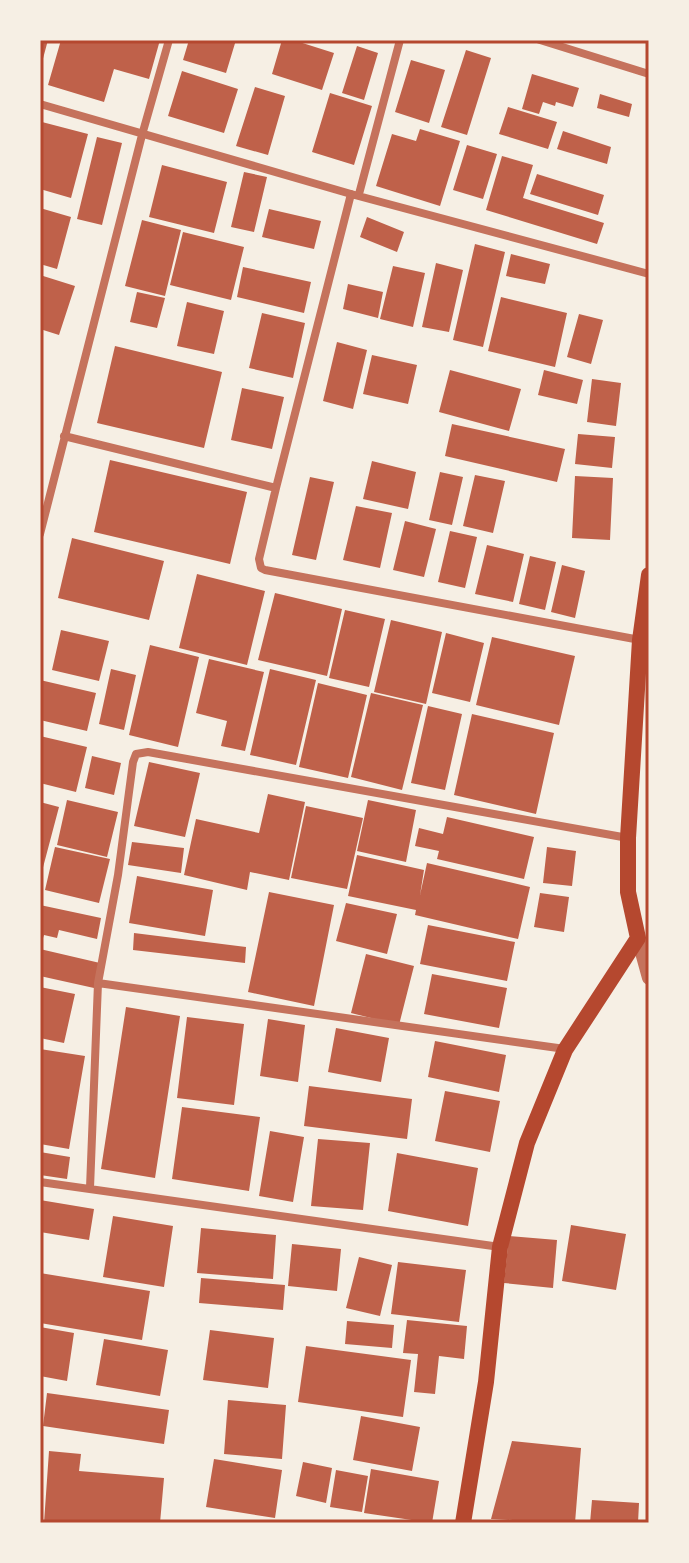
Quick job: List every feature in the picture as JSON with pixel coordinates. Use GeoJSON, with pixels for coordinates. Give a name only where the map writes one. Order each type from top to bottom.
{"type":"FeatureCollection","features":[{"type":"Feature","properties":{"kind":"main road"},"geometry":{"type":"LineString","coordinates":[[463,1523],[486,1382],[500,1247],[527,1143],[565,1050],[638,938],[628,892],[628,838],[640,640],[649,575]]}},
{"type":"Feature","properties":{"kind":"street"},"geometry":{"type":"LineString","coordinates":[[40,534],[169,40]]}},
{"type":"Feature","properties":{"kind":"street"},"geometry":{"type":"LineString","coordinates":[[400,40],[276,488],[259,559],[261,568],[640,640]]}},
{"type":"Feature","properties":{"kind":"street"},"geometry":{"type":"LineString","coordinates":[[540,40],[649,74]]}},
{"type":"Feature","properties":{"kind":"street"},"geometry":{"type":"LineString","coordinates":[[40,104],[142,135],[649,274]]}},
{"type":"Feature","properties":{"kind":"street"},"geometry":{"type":"LineString","coordinates":[[64,436],[276,488]]}},
{"type":"Feature","properties":{"kind":"street"},"geometry":{"type":"LineString","coordinates":[[90,1188],[98,983],[136,754],[141,752],[628,838]]}},
{"type":"Feature","properties":{"kind":"street"},"geometry":{"type":"LineString","coordinates":[[638,938],[649,978]]}},
{"type":"Feature","properties":{"kind":"street"},"geometry":{"type":"LineString","coordinates":[[98,983],[565,1050]]}},
{"type":"Feature","properties":{"kind":"street"},"geometry":{"type":"LineString","coordinates":[[40,1182],[500,1247]]}},
{"type":"Feature","properties":{"kind":"building"},"geometry":{"type":"Polygon","coordinates":[[[40,40],[48,40],[41,66],[40,66],[40,40]]]}},
{"type":"Feature","properties":{"kind":"building"},"geometry":{"type":"Polygon","coordinates":[[[61,40],[160,40],[149,79],[114,69],[104,102],[48,85],[61,40]]]}},
{"type":"Feature","properties":{"kind":"building"},"geometry":{"type":"Polygon","coordinates":[[[189,40],[236,40],[226,73],[183,60],[189,40]]]}},
{"type":"Feature","properties":{"kind":"building"},"geometry":{"type":"Polygon","coordinates":[[[282,40],[293,40],[334,53],[322,90],[272,74],[282,40]]]}},
{"type":"Feature","properties":{"kind":"building"},"geometry":{"type":"Polygon","coordinates":[[[357,46],[378,53],[364,100],[342,93],[357,46]]]}},
{"type":"Feature","properties":{"kind":"building"},"geometry":{"type":"Polygon","coordinates":[[[466,50],[491,58],[467,135],[441,127],[466,50]]]}},
{"type":"Feature","properties":{"kind":"building"},"geometry":{"type":"Polygon","coordinates":[[[411,60],[445,70],[429,123],[395,112],[411,60]]]}},
{"type":"Feature","properties":{"kind":"building"},"geometry":{"type":"Polygon","coordinates":[[[182,71],[238,89],[224,133],[168,116],[182,71]]]}},
{"type":"Feature","properties":{"kind":"building"},"geometry":{"type":"Polygon","coordinates":[[[532,74],[579,88],[573,107],[543,102],[539,114],[522,109],[532,74]]]}},
{"type":"Feature","properties":{"kind":"building"},"geometry":{"type":"Polygon","coordinates":[[[255,87],[285,96],[268,155],[236,146],[255,87]]]}},
{"type":"Feature","properties":{"kind":"building"},"geometry":{"type":"Polygon","coordinates":[[[330,93],[372,106],[354,165],[312,152],[330,93]]]}},
{"type":"Feature","properties":{"kind":"building"},"geometry":{"type":"Polygon","coordinates":[[[600,94],[632,104],[629,117],[597,108],[600,94]]]}},
{"type":"Feature","properties":{"kind":"building"},"geometry":{"type":"Polygon","coordinates":[[[508,107],[557,122],[548,149],[499,134],[508,107]]]}},
{"type":"Feature","properties":{"kind":"building"},"geometry":{"type":"Polygon","coordinates":[[[42,122],[88,134],[71,198],[40,189],[42,122]]]}},
{"type":"Feature","properties":{"kind":"building"},"geometry":{"type":"Polygon","coordinates":[[[420,129],[460,141],[440,206],[376,186],[392,134],[416,141],[420,129]]]}},
{"type":"Feature","properties":{"kind":"building"},"geometry":{"type":"Polygon","coordinates":[[[563,131],[611,147],[607,164],[557,149],[563,131]]]}},
{"type":"Feature","properties":{"kind":"building"},"geometry":{"type":"Polygon","coordinates":[[[97,137],[122,143],[102,225],[77,219],[97,137]]]}},
{"type":"Feature","properties":{"kind":"building"},"geometry":{"type":"Polygon","coordinates":[[[467,145],[497,154],[483,199],[453,190],[467,145]]]}},
{"type":"Feature","properties":{"kind":"building"},"geometry":{"type":"Polygon","coordinates":[[[502,156],[533,165],[523,198],[604,223],[597,244],[486,210],[502,156]]]}},
{"type":"Feature","properties":{"kind":"building"},"geometry":{"type":"Polygon","coordinates":[[[162,165],[227,182],[214,233],[149,217],[162,165]]]}},
{"type":"Feature","properties":{"kind":"building"},"geometry":{"type":"Polygon","coordinates":[[[244,172],[267,177],[254,232],[231,227],[244,172]]]}},
{"type":"Feature","properties":{"kind":"building"},"geometry":{"type":"Polygon","coordinates":[[[537,174],[604,195],[598,215],[530,194],[537,174]]]}},
{"type":"Feature","properties":{"kind":"building"},"geometry":{"type":"Polygon","coordinates":[[[40,208],[71,217],[57,269],[40,264],[40,208]]]}},
{"type":"Feature","properties":{"kind":"building"},"geometry":{"type":"Polygon","coordinates":[[[269,209],[321,221],[314,249],[262,237],[269,209]]]}},
{"type":"Feature","properties":{"kind":"building"},"geometry":{"type":"Polygon","coordinates":[[[367,217],[404,232],[397,252],[360,237],[367,217]]]}},
{"type":"Feature","properties":{"kind":"building"},"geometry":{"type":"Polygon","coordinates":[[[142,220],[181,230],[165,296],[125,286],[142,220]]]}},
{"type":"Feature","properties":{"kind":"building"},"geometry":{"type":"Polygon","coordinates":[[[183,232],[244,247],[231,300],[170,285],[183,232]]]}},
{"type":"Feature","properties":{"kind":"building"},"geometry":{"type":"Polygon","coordinates":[[[475,244],[505,252],[483,347],[453,340],[475,244]]]}},
{"type":"Feature","properties":{"kind":"building"},"geometry":{"type":"Polygon","coordinates":[[[511,254],[550,264],[545,284],[506,276],[511,254]]]}},
{"type":"Feature","properties":{"kind":"building"},"geometry":{"type":"Polygon","coordinates":[[[436,263],[463,270],[449,332],[422,327],[436,263]]]}},
{"type":"Feature","properties":{"kind":"building"},"geometry":{"type":"Polygon","coordinates":[[[393,266],[425,273],[413,327],[380,319],[393,266]]]}},
{"type":"Feature","properties":{"kind":"building"},"geometry":{"type":"Polygon","coordinates":[[[243,267],[311,282],[304,313],[237,297],[243,267]]]}},
{"type":"Feature","properties":{"kind":"building"},"geometry":{"type":"Polygon","coordinates":[[[40,275],[75,286],[59,335],[40,329],[40,275]]]}},
{"type":"Feature","properties":{"kind":"building"},"geometry":{"type":"Polygon","coordinates":[[[348,284],[383,292],[378,318],[343,309],[348,284]]]}},
{"type":"Feature","properties":{"kind":"building"},"geometry":{"type":"Polygon","coordinates":[[[137,292],[165,298],[157,328],[130,322],[137,292]]]}},
{"type":"Feature","properties":{"kind":"building"},"geometry":{"type":"Polygon","coordinates":[[[501,297],[567,313],[555,367],[488,351],[501,297]]]}},
{"type":"Feature","properties":{"kind":"building"},"geometry":{"type":"Polygon","coordinates":[[[187,302],[224,311],[214,354],[177,346],[187,302]]]}},
{"type":"Feature","properties":{"kind":"building"},"geometry":{"type":"Polygon","coordinates":[[[262,313],[305,323],[293,378],[249,368],[262,313]]]}},
{"type":"Feature","properties":{"kind":"building"},"geometry":{"type":"Polygon","coordinates":[[[579,314],[603,320],[591,364],[567,357],[579,314]]]}},
{"type":"Feature","properties":{"kind":"building"},"geometry":{"type":"Polygon","coordinates":[[[337,342],[367,350],[353,409],[323,401],[337,342]]]}},
{"type":"Feature","properties":{"kind":"building"},"geometry":{"type":"Polygon","coordinates":[[[115,346],[222,372],[204,448],[97,423],[115,346]]]}},
{"type":"Feature","properties":{"kind":"building"},"geometry":{"type":"Polygon","coordinates":[[[372,355],[417,365],[408,404],[363,394],[372,355]]]}},
{"type":"Feature","properties":{"kind":"building"},"geometry":{"type":"Polygon","coordinates":[[[450,370],[521,389],[509,431],[439,412],[450,370]]]}},
{"type":"Feature","properties":{"kind":"building"},"geometry":{"type":"Polygon","coordinates":[[[544,370],[583,380],[577,404],[538,395],[544,370]]]}},
{"type":"Feature","properties":{"kind":"building"},"geometry":{"type":"Polygon","coordinates":[[[592,379],[621,383],[616,426],[587,422],[592,379]]]}},
{"type":"Feature","properties":{"kind":"building"},"geometry":{"type":"Polygon","coordinates":[[[242,388],[284,397],[272,449],[231,440],[242,388]]]}},
{"type":"Feature","properties":{"kind":"building"},"geometry":{"type":"Polygon","coordinates":[[[452,424],[565,449],[557,482],[445,456],[452,424]]]}},
{"type":"Feature","properties":{"kind":"building"},"geometry":{"type":"Polygon","coordinates":[[[578,434],[615,437],[612,468],[575,464],[578,434]]]}},
{"type":"Feature","properties":{"kind":"building"},"geometry":{"type":"Polygon","coordinates":[[[110,460],[247,492],[230,564],[94,532],[110,460]]]}},
{"type":"Feature","properties":{"kind":"building"},"geometry":{"type":"Polygon","coordinates":[[[372,461],[416,472],[408,509],[363,499],[372,461]]]}},
{"type":"Feature","properties":{"kind":"building"},"geometry":{"type":"Polygon","coordinates":[[[440,472],[463,477],[452,525],[429,520],[440,472]]]}},
{"type":"Feature","properties":{"kind":"building"},"geometry":{"type":"Polygon","coordinates":[[[475,475],[505,481],[493,533],[463,526],[475,475]]]}},
{"type":"Feature","properties":{"kind":"building"},"geometry":{"type":"Polygon","coordinates":[[[575,476],[613,478],[610,540],[572,538],[575,476]]]}},
{"type":"Feature","properties":{"kind":"building"},"geometry":{"type":"Polygon","coordinates":[[[310,477],[334,482],[316,560],[292,555],[310,477]]]}},
{"type":"Feature","properties":{"kind":"building"},"geometry":{"type":"Polygon","coordinates":[[[356,506],[392,513],[380,568],[343,560],[356,506]]]}},
{"type":"Feature","properties":{"kind":"building"},"geometry":{"type":"Polygon","coordinates":[[[405,521],[436,529],[424,577],[393,570],[405,521]]]}},
{"type":"Feature","properties":{"kind":"building"},"geometry":{"type":"Polygon","coordinates":[[[450,531],[477,537],[465,588],[438,582],[450,531]]]}},
{"type":"Feature","properties":{"kind":"building"},"geometry":{"type":"Polygon","coordinates":[[[72,538],[164,561],[149,620],[58,598],[72,538]]]}},
{"type":"Feature","properties":{"kind":"building"},"geometry":{"type":"Polygon","coordinates":[[[487,545],[524,554],[513,602],[475,594],[487,545]]]}},
{"type":"Feature","properties":{"kind":"building"},"geometry":{"type":"Polygon","coordinates":[[[530,556],[556,562],[545,610],[519,604],[530,556]]]}},
{"type":"Feature","properties":{"kind":"building"},"geometry":{"type":"Polygon","coordinates":[[[562,565],[585,571],[575,618],[551,612],[562,565]]]}},
{"type":"Feature","properties":{"kind":"building"},"geometry":{"type":"Polygon","coordinates":[[[197,574],[265,591],[247,665],[179,648],[197,574]]]}},
{"type":"Feature","properties":{"kind":"building"},"geometry":{"type":"Polygon","coordinates":[[[275,593],[342,609],[327,676],[258,660],[275,593]]]}},
{"type":"Feature","properties":{"kind":"building"},"geometry":{"type":"Polygon","coordinates":[[[345,610],[385,619],[369,687],[329,678],[345,610]]]}},
{"type":"Feature","properties":{"kind":"building"},"geometry":{"type":"Polygon","coordinates":[[[391,620],[442,632],[426,704],[374,692],[391,620]]]}},
{"type":"Feature","properties":{"kind":"building"},"geometry":{"type":"Polygon","coordinates":[[[61,630],[109,641],[99,681],[52,670],[61,630]]]}},
{"type":"Feature","properties":{"kind":"building"},"geometry":{"type":"Polygon","coordinates":[[[446,633],[484,643],[470,702],[432,693],[446,633]]]}},
{"type":"Feature","properties":{"kind":"building"},"geometry":{"type":"Polygon","coordinates":[[[492,637],[575,656],[559,725],[476,705],[492,637]]]}},
{"type":"Feature","properties":{"kind":"building"},"geometry":{"type":"Polygon","coordinates":[[[150,645],[199,657],[178,747],[129,735],[150,645]]]}},
{"type":"Feature","properties":{"kind":"building"},"geometry":{"type":"Polygon","coordinates":[[[209,659],[264,672],[245,751],[221,746],[227,721],[196,713],[209,659]]]}},
{"type":"Feature","properties":{"kind":"building"},"geometry":{"type":"Polygon","coordinates":[[[111,669],[136,675],[124,730],[99,724],[111,669]]]}},
{"type":"Feature","properties":{"kind":"building"},"geometry":{"type":"Polygon","coordinates":[[[270,669],[316,680],[296,765],[250,755],[270,669]]]}},
{"type":"Feature","properties":{"kind":"building"},"geometry":{"type":"Polygon","coordinates":[[[40,680],[96,693],[87,731],[40,720],[40,680]]]}},
{"type":"Feature","properties":{"kind":"building"},"geometry":{"type":"Polygon","coordinates":[[[318,683],[367,695],[348,778],[299,767],[318,683]]]}},
{"type":"Feature","properties":{"kind":"building"},"geometry":{"type":"Polygon","coordinates":[[[371,693],[423,705],[402,790],[351,777],[371,693]]]}},
{"type":"Feature","properties":{"kind":"building"},"geometry":{"type":"Polygon","coordinates":[[[428,706],[462,714],[445,790],[411,783],[428,706]]]}},
{"type":"Feature","properties":{"kind":"building"},"geometry":{"type":"Polygon","coordinates":[[[472,714],[554,733],[536,814],[454,795],[472,714]]]}},
{"type":"Feature","properties":{"kind":"building"},"geometry":{"type":"Polygon","coordinates":[[[40,736],[87,747],[76,792],[40,783],[40,736]]]}},
{"type":"Feature","properties":{"kind":"building"},"geometry":{"type":"Polygon","coordinates":[[[92,756],[121,763],[114,795],[85,788],[92,756]]]}},
{"type":"Feature","properties":{"kind":"building"},"geometry":{"type":"Polygon","coordinates":[[[149,762],[200,773],[185,837],[134,826],[149,762]]]}},
{"type":"Feature","properties":{"kind":"building"},"geometry":{"type":"Polygon","coordinates":[[[268,794],[305,802],[289,880],[250,872],[247,890],[184,875],[196,819],[259,833],[268,794]]]}},
{"type":"Feature","properties":{"kind":"building"},"geometry":{"type":"Polygon","coordinates":[[[67,800],[118,812],[107,857],[57,845],[67,800]]]}},
{"type":"Feature","properties":{"kind":"building"},"geometry":{"type":"Polygon","coordinates":[[[368,800],[416,810],[406,862],[357,851],[368,800]]]}},
{"type":"Feature","properties":{"kind":"building"},"geometry":{"type":"Polygon","coordinates":[[[40,802],[59,807],[41,875],[40,874],[40,802]]]}},
{"type":"Feature","properties":{"kind":"building"},"geometry":{"type":"Polygon","coordinates":[[[306,806],[363,818],[347,889],[291,878],[306,806]]]}},
{"type":"Feature","properties":{"kind":"building"},"geometry":{"type":"Polygon","coordinates":[[[447,817],[534,837],[524,879],[437,859],[439,851],[415,846],[419,828],[443,834],[447,817]]]}},
{"type":"Feature","properties":{"kind":"building"},"geometry":{"type":"Polygon","coordinates":[[[132,842],[184,848],[181,873],[128,865],[132,842]]]}},
{"type":"Feature","properties":{"kind":"building"},"geometry":{"type":"Polygon","coordinates":[[[55,847],[110,859],[99,903],[45,890],[55,847]]]}},
{"type":"Feature","properties":{"kind":"building"},"geometry":{"type":"Polygon","coordinates":[[[547,847],[576,851],[572,886],[543,883],[547,847]]]}},
{"type":"Feature","properties":{"kind":"building"},"geometry":{"type":"Polygon","coordinates":[[[357,855],[424,870],[420,895],[427,863],[530,887],[518,939],[415,915],[416,910],[348,896],[357,855]]]}},
{"type":"Feature","properties":{"kind":"building"},"geometry":{"type":"Polygon","coordinates":[[[137,876],[213,890],[205,936],[129,923],[137,876]]]}},
{"type":"Feature","properties":{"kind":"building"},"geometry":{"type":"Polygon","coordinates":[[[269,892],[334,905],[314,1006],[248,992],[269,892]]]}},
{"type":"Feature","properties":{"kind":"building"},"geometry":{"type":"Polygon","coordinates":[[[540,893],[569,897],[564,932],[534,927],[540,893]]]}},
{"type":"Feature","properties":{"kind":"building"},"geometry":{"type":"Polygon","coordinates":[[[346,903],[397,914],[387,954],[336,941],[346,903]]]}},
{"type":"Feature","properties":{"kind":"building"},"geometry":{"type":"Polygon","coordinates":[[[40,905],[101,918],[97,939],[59,930],[57,938],[44,935],[40,947],[40,905]]]}},
{"type":"Feature","properties":{"kind":"building"},"geometry":{"type":"Polygon","coordinates":[[[428,925],[515,942],[507,981],[420,964],[428,925]]]}},
{"type":"Feature","properties":{"kind":"building"},"geometry":{"type":"Polygon","coordinates":[[[134,933],[246,947],[245,963],[133,950],[134,933]]]}},
{"type":"Feature","properties":{"kind":"building"},"geometry":{"type":"Polygon","coordinates":[[[40,949],[100,963],[94,988],[40,976],[40,949]]]}},
{"type":"Feature","properties":{"kind":"building"},"geometry":{"type":"Polygon","coordinates":[[[366,954],[414,966],[399,1025],[351,1013],[366,954]]]}},
{"type":"Feature","properties":{"kind":"building"},"geometry":{"type":"Polygon","coordinates":[[[432,974],[507,988],[499,1028],[424,1014],[432,974]]]}},
{"type":"Feature","properties":{"kind":"building"},"geometry":{"type":"Polygon","coordinates":[[[40,987],[75,994],[64,1043],[40,1038],[40,987]]]}},
{"type":"Feature","properties":{"kind":"building"},"geometry":{"type":"Polygon","coordinates":[[[126,1007],[180,1016],[155,1178],[101,1169],[126,1007]]]}},
{"type":"Feature","properties":{"kind":"building"},"geometry":{"type":"Polygon","coordinates":[[[187,1017],[244,1024],[234,1105],[177,1098],[187,1017]]]}},
{"type":"Feature","properties":{"kind":"building"},"geometry":{"type":"Polygon","coordinates":[[[268,1019],[305,1025],[298,1082],[260,1076],[268,1019]]]}},
{"type":"Feature","properties":{"kind":"building"},"geometry":{"type":"Polygon","coordinates":[[[336,1028],[389,1038],[381,1082],[328,1072],[336,1028]]]}},
{"type":"Feature","properties":{"kind":"building"},"geometry":{"type":"Polygon","coordinates":[[[435,1041],[506,1055],[499,1092],[428,1077],[435,1041]]]}},
{"type":"Feature","properties":{"kind":"building"},"geometry":{"type":"Polygon","coordinates":[[[40,1049],[85,1056],[69,1149],[40,1144],[40,1049]]]}},
{"type":"Feature","properties":{"kind":"building"},"geometry":{"type":"Polygon","coordinates":[[[309,1086],[412,1099],[407,1139],[304,1126],[309,1086]]]}},
{"type":"Feature","properties":{"kind":"building"},"geometry":{"type":"Polygon","coordinates":[[[445,1091],[500,1101],[490,1152],[435,1141],[445,1091]]]}},
{"type":"Feature","properties":{"kind":"building"},"geometry":{"type":"Polygon","coordinates":[[[182,1107],[260,1117],[249,1191],[172,1179],[182,1107]]]}},
{"type":"Feature","properties":{"kind":"building"},"geometry":{"type":"Polygon","coordinates":[[[270,1131],[304,1137],[293,1202],[259,1196],[270,1131]]]}},
{"type":"Feature","properties":{"kind":"building"},"geometry":{"type":"Polygon","coordinates":[[[318,1139],[370,1143],[363,1210],[311,1206],[318,1139]]]}},
{"type":"Feature","properties":{"kind":"building"},"geometry":{"type":"Polygon","coordinates":[[[40,1152],[70,1157],[67,1179],[40,1175],[40,1152]]]}},
{"type":"Feature","properties":{"kind":"building"},"geometry":{"type":"Polygon","coordinates":[[[397,1153],[478,1168],[468,1226],[388,1211],[397,1153]]]}},
{"type":"Feature","properties":{"kind":"building"},"geometry":{"type":"Polygon","coordinates":[[[40,1200],[94,1209],[89,1240],[40,1232],[40,1200]]]}},
{"type":"Feature","properties":{"kind":"building"},"geometry":{"type":"Polygon","coordinates":[[[113,1216],[173,1226],[164,1287],[103,1277],[113,1216]]]}},
{"type":"Feature","properties":{"kind":"building"},"geometry":{"type":"Polygon","coordinates":[[[571,1225],[626,1234],[616,1290],[562,1281],[571,1225]]]}},
{"type":"Feature","properties":{"kind":"building"},"geometry":{"type":"Polygon","coordinates":[[[201,1228],[276,1235],[273,1279],[197,1273],[201,1228]]]}},
{"type":"Feature","properties":{"kind":"building"},"geometry":{"type":"Polygon","coordinates":[[[509,1236],[557,1240],[553,1288],[504,1283],[509,1236]]]}},
{"type":"Feature","properties":{"kind":"building"},"geometry":{"type":"Polygon","coordinates":[[[292,1244],[341,1249],[337,1291],[288,1286],[292,1244]]]}},
{"type":"Feature","properties":{"kind":"building"},"geometry":{"type":"Polygon","coordinates":[[[359,1257],[392,1265],[380,1316],[346,1308],[359,1257]]]}},
{"type":"Feature","properties":{"kind":"building"},"geometry":{"type":"Polygon","coordinates":[[[398,1262],[466,1270],[459,1322],[391,1314],[398,1262]]]}},
{"type":"Feature","properties":{"kind":"building"},"geometry":{"type":"Polygon","coordinates":[[[40,1273],[150,1291],[142,1340],[40,1323],[40,1273]]]}},
{"type":"Feature","properties":{"kind":"building"},"geometry":{"type":"Polygon","coordinates":[[[201,1278],[285,1285],[283,1310],[199,1303],[201,1278]]]}},
{"type":"Feature","properties":{"kind":"building"},"geometry":{"type":"Polygon","coordinates":[[[407,1320],[467,1326],[464,1359],[439,1356],[435,1394],[414,1392],[418,1354],[403,1353],[407,1320]]]}},
{"type":"Feature","properties":{"kind":"building"},"geometry":{"type":"Polygon","coordinates":[[[347,1321],[394,1325],[392,1348],[345,1344],[347,1321]]]}},
{"type":"Feature","properties":{"kind":"building"},"geometry":{"type":"Polygon","coordinates":[[[40,1327],[74,1333],[67,1381],[40,1376],[40,1327]]]}},
{"type":"Feature","properties":{"kind":"building"},"geometry":{"type":"Polygon","coordinates":[[[210,1330],[274,1338],[268,1388],[203,1380],[210,1330]]]}},
{"type":"Feature","properties":{"kind":"building"},"geometry":{"type":"Polygon","coordinates":[[[104,1339],[168,1350],[160,1396],[96,1385],[104,1339]]]}},
{"type":"Feature","properties":{"kind":"building"},"geometry":{"type":"Polygon","coordinates":[[[306,1346],[411,1360],[403,1417],[298,1402],[306,1346]]]}},
{"type":"Feature","properties":{"kind":"building"},"geometry":{"type":"Polygon","coordinates":[[[47,1393],[169,1410],[164,1444],[43,1426],[47,1393]]]}},
{"type":"Feature","properties":{"kind":"building"},"geometry":{"type":"Polygon","coordinates":[[[228,1400],[286,1405],[282,1459],[224,1454],[228,1400]]]}},
{"type":"Feature","properties":{"kind":"building"},"geometry":{"type":"Polygon","coordinates":[[[361,1416],[420,1427],[412,1471],[353,1460],[361,1416]]]}},
{"type":"Feature","properties":{"kind":"building"},"geometry":{"type":"Polygon","coordinates":[[[512,1441],[581,1448],[575,1523],[491,1519],[512,1441]]]}},
{"type":"Feature","properties":{"kind":"building"},"geometry":{"type":"Polygon","coordinates":[[[49,1451],[81,1454],[79,1471],[164,1478],[160,1523],[44,1523],[49,1451]]]}},
{"type":"Feature","properties":{"kind":"building"},"geometry":{"type":"Polygon","coordinates":[[[214,1459],[282,1470],[275,1518],[206,1507],[214,1459]]]}},
{"type":"Feature","properties":{"kind":"building"},"geometry":{"type":"Polygon","coordinates":[[[303,1462],[332,1468],[326,1503],[296,1496],[303,1462]]]}},
{"type":"Feature","properties":{"kind":"building"},"geometry":{"type":"Polygon","coordinates":[[[371,1469],[439,1481],[432,1523],[364,1513],[371,1469]]]}},
{"type":"Feature","properties":{"kind":"building"},"geometry":{"type":"Polygon","coordinates":[[[336,1470],[368,1476],[362,1512],[330,1507],[336,1470]]]}},
{"type":"Feature","properties":{"kind":"building"},"geometry":{"type":"Polygon","coordinates":[[[592,1500],[639,1503],[638,1523],[590,1523],[592,1500]]]}}]}
